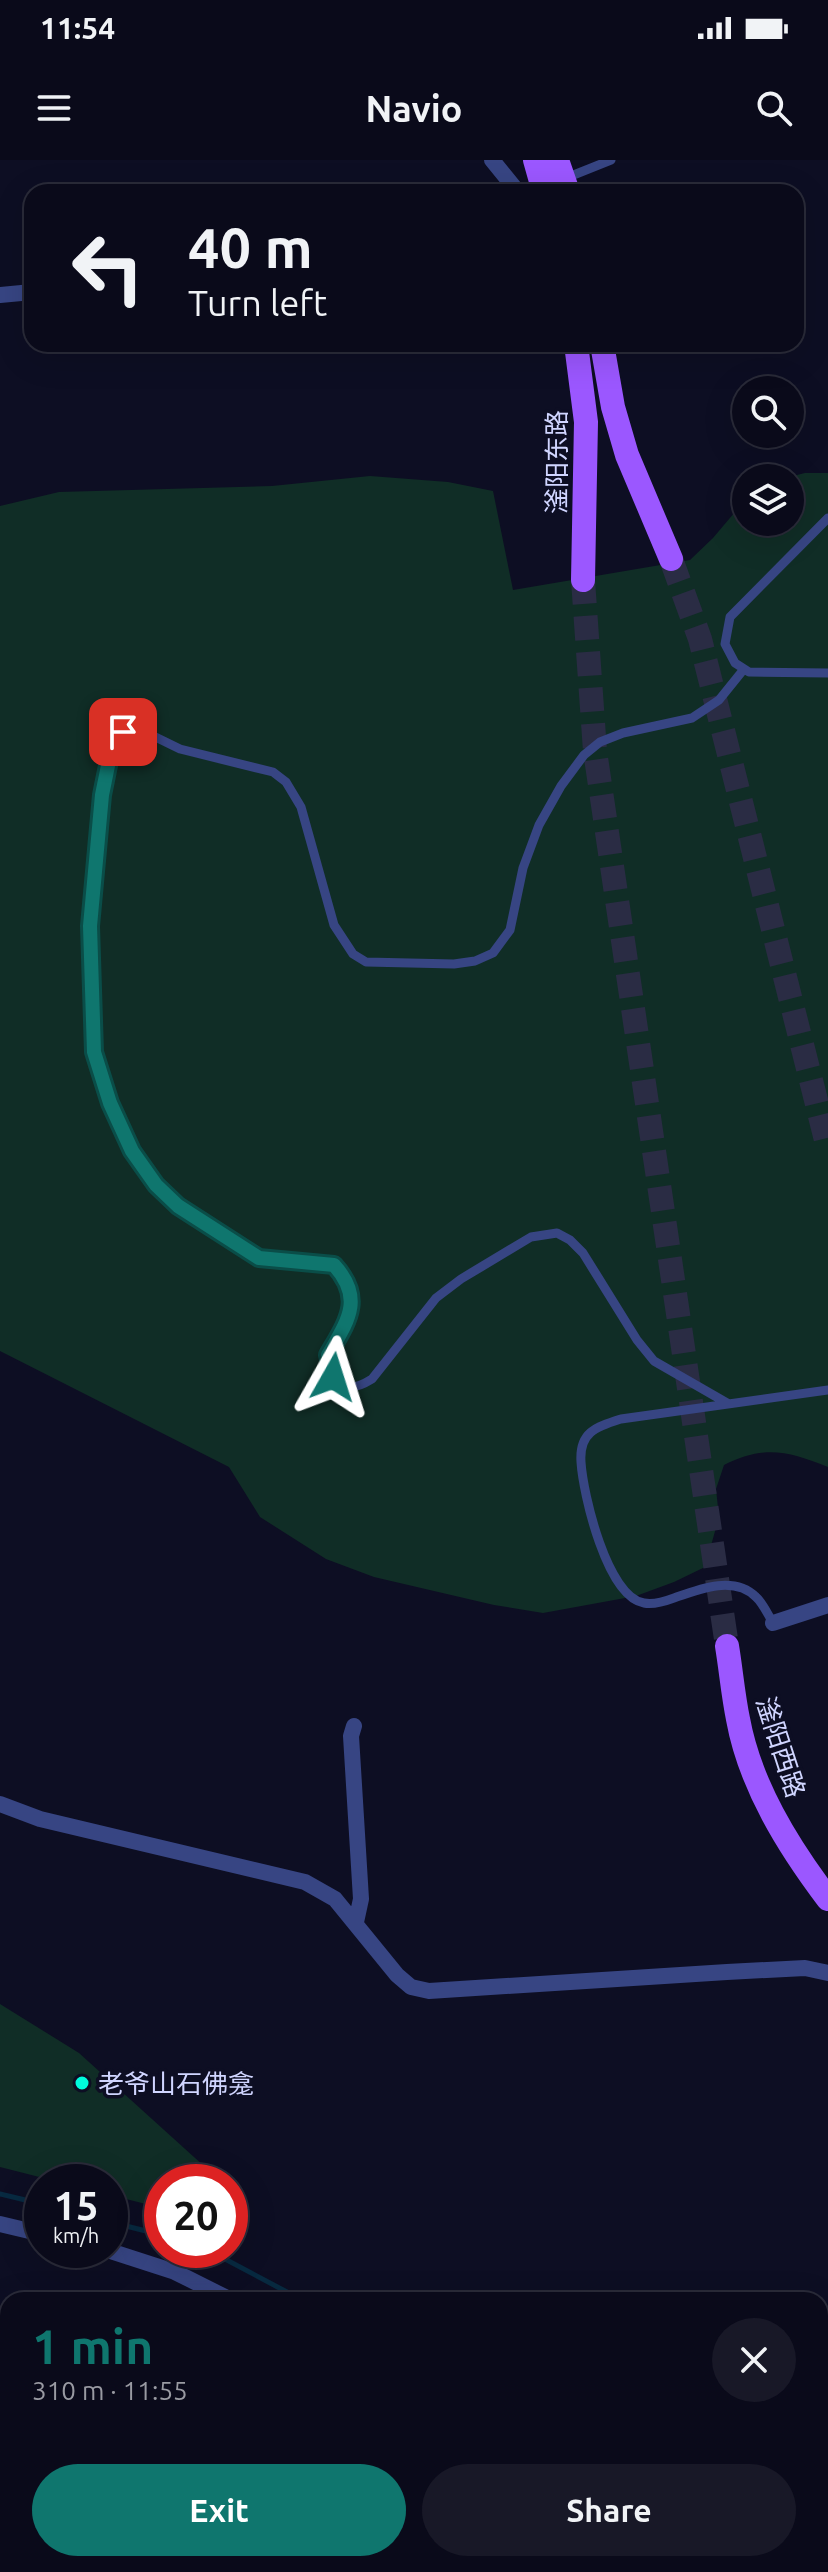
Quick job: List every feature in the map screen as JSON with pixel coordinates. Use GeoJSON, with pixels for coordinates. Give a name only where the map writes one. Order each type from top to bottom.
{"type":"FeatureCollection","features":[{"type":"Feature","properties":{"kind":"main road"},"geometry":{"type":"LineString","coordinates":[[535,160],[558,181]]}},
{"type":"Feature","properties":{"kind":"main road","name":"滏阳东路"},"geometry":{"type":"LineString","coordinates":[[577,352],[586,422],[583,580]]}},
{"type":"Feature","properties":{"kind":"main road"},"geometry":{"type":"LineString","coordinates":[[603,352],[613,407],[627,455],[671,559]]}},
{"type":"Feature","properties":{"kind":"main road","name":"滏阳西路"},"geometry":{"type":"LineString","coordinates":[[727,1646],[738,1721],[764,1797],[796,1853],[828,1899]]}},
{"type":"Feature","properties":{"kind":"street"},"geometry":{"type":"LineString","coordinates":[[492,160],[512,184]]}},
{"type":"Feature","properties":{"kind":"street"},"geometry":{"type":"LineString","coordinates":[[0,295],[24,293]]}},
{"type":"Feature","properties":{"kind":"street"},"geometry":{"type":"LineString","coordinates":[[773,1623],[828,1605]]}},
{"type":"Feature","properties":{"kind":"street"},"geometry":{"type":"LineString","coordinates":[[354,1726],[351,1736],[361,1899],[356,1922]]}},
{"type":"Feature","properties":{"kind":"street"},"geometry":{"type":"LineString","coordinates":[[0,1804],[40,1819],[305,1882],[335,1899],[397,1975],[411,1987],[429,1991],[805,1968],[828,1973]]}},
{"type":"Feature","properties":{"kind":"street"},"geometry":{"type":"LineString","coordinates":[[0,2224],[24,2230]]}},
{"type":"Feature","properties":{"kind":"street"},"geometry":{"type":"LineString","coordinates":[[128,2257],[175,2272],[215,2292]]}},
{"type":"Feature","properties":{"kind":"lane"},"geometry":{"type":"LineString","coordinates":[[558,181],[611,160]]}},
{"type":"Feature","properties":{"kind":"lane"},"geometry":{"type":"LineString","coordinates":[[828,518],[730,617],[725,644],[735,663],[749,672],[828,673]]}},
{"type":"Feature","properties":{"kind":"lane"},"geometry":{"type":"LineString","coordinates":[[727,1403],[654,1361],[637,1340],[583,1253],[557,1233],[531,1237],[461,1279],[424,1311],[372,1379],[351,1388],[338,1384],[333,1377],[328,1355],[347,1325],[350,1312],[351,1295],[345,1277],[334,1265],[259,1258],[178,1206],[156,1185],[132,1151],[110,1103],[94,1052],[90,926],[102,795],[112,746],[123,732],[139,729],[180,749],[273,772],[286,782],[301,807],[334,925],[353,954],[366,962],[454,964],[475,961],[493,953],[510,930],[523,868],[539,825],[561,786],[584,755],[600,742],[623,733],[692,718],[719,700],[744,669]]}},
{"type":"Feature","properties":{"kind":"lane"},"geometry":{"type":"LineString","coordinates":[[773,1623],[756,1597],[736,1586],[711,1586],[665,1601],[645,1603],[630,1597],[617,1580],[603,1549],[585,1493],[580,1453],[585,1436],[593,1428],[621,1419],[828,1390]]}},
{"type":"Feature","properties":{"kind":"green space"},"geometry":{"type":"Polygon","coordinates":[[[804,473],[828,473],[828,1467],[776,1452],[752,1455],[724,1465],[716,1489],[719,1517],[705,1567],[636,1596],[543,1613],[374,1577],[326,1559],[260,1517],[229,1467],[0,1351],[0,506],[59,492],[272,486],[370,476],[448,482],[493,491],[513,590],[690,560],[732,516],[732,536],[804,536],[804,473]]]}},
{"type":"Feature","properties":{"kind":"green space"},"geometry":{"type":"Polygon","coordinates":[[[0,2004],[79,2053],[202,2164],[144,2164],[144,2204],[128,2200],[128,2164],[24,2164],[24,2173],[0,2167],[0,2004]]]}},
{"type":"Feature","properties":{"kind":"waterway"},"geometry":{"type":"LineString","coordinates":[[0,2194],[24,2200]]}},
{"type":"Feature","properties":{"kind":"waterway"},"geometry":{"type":"LineString","coordinates":[[128,2226],[144,2230]]}},
{"type":"Feature","properties":{"kind":"waterway"},"geometry":{"type":"LineString","coordinates":[[242,2268],[287,2292]]}},
{"type":"Feature","properties":{"kind":"tunnel"},"geometry":{"type":"LineString","coordinates":[[671,559],[700,639],[828,1148]]}},
{"type":"Feature","properties":{"kind":"tunnel"},"geometry":{"type":"LineString","coordinates":[[583,580],[595,751],[727,1646]]}},
{"type":"Feature","properties":{"kind":"place","name":"老爷山石佛龛"},"geometry":{"type":"Point","coordinates":[82,2083]}},
{"type":"Feature","properties":{"kind":"route"},"geometry":{"type":"LineString","coordinates":[[123,732],[112,746],[102,795],[90,926],[94,1052],[110,1103],[132,1151],[156,1185],[178,1206],[259,1258],[334,1265],[345,1277],[351,1295],[350,1312],[347,1325],[328,1355],[333,1377]]}}]}
